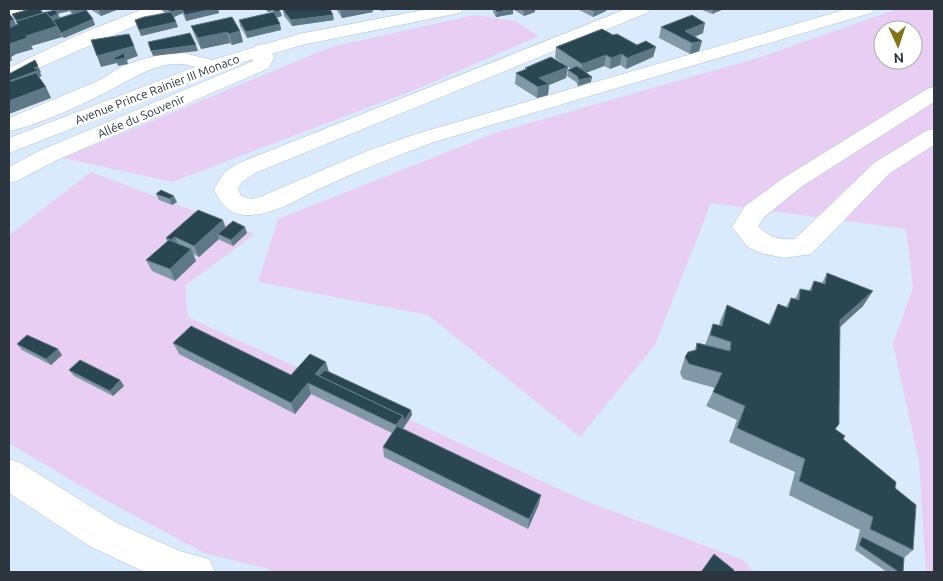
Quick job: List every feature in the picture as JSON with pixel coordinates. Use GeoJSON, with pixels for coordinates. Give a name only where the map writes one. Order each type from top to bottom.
{"type":"FeatureCollection","features":[{"type":"Feature","properties":{"kind":"street"},"geometry":{"type":"LineString","coordinates":[[9,12],[21,9]]}},
{"type":"Feature","properties":{"kind":"street"},"geometry":{"type":"LineString","coordinates":[[9,75],[80,41],[158,9]]}},
{"type":"Feature","properties":{"kind":"street","name":"Avenue Prince Rainier III Monaco"},"geometry":{"type":"LineString","coordinates":[[9,146],[209,66],[262,50],[395,19],[454,9]]}},
{"type":"Feature","properties":{"kind":"street"},"geometry":{"type":"LineString","coordinates":[[641,9],[247,168],[233,177],[226,189],[228,199],[232,204],[244,207],[269,203],[358,164],[436,134],[865,9]]}},
{"type":"Feature","properties":{"kind":"street","name":"Allée du Souvenir"},"geometry":{"type":"LineString","coordinates":[[9,176],[47,156],[262,64],[264,57],[262,50]]}},
{"type":"Feature","properties":{"kind":"street"},"geometry":{"type":"LineString","coordinates":[[124,76],[136,67],[179,59],[191,58],[204,62],[209,66]]}},
{"type":"Feature","properties":{"kind":"street"},"geometry":{"type":"LineString","coordinates":[[9,125],[124,76],[142,72],[157,74],[169,83]]}},
{"type":"Feature","properties":{"kind":"street"},"geometry":{"type":"LineString","coordinates":[[934,93],[793,182],[754,212],[745,227],[757,242],[777,250],[802,248],[882,168],[934,136]]}},
{"type":"Feature","properties":{"kind":"street"},"geometry":{"type":"LineString","coordinates":[[9,474],[104,535],[179,569],[196,572]]}},
{"type":"Feature","properties":{"kind":"shaded area"},"geometry":{"type":"Polygon","coordinates":[[[897,9],[934,9],[934,572],[926,572],[919,461],[893,344],[913,287],[906,229],[711,203],[655,345],[580,437],[428,315],[258,282],[278,219],[498,132],[761,57],[897,9]]]}},
{"type":"Feature","properties":{"kind":"shaded area"},"geometry":{"type":"Polygon","coordinates":[[[475,15],[515,21],[539,36],[417,89],[172,182],[63,158],[331,47],[475,15]]]}},
{"type":"Feature","properties":{"kind":"shaded area"},"geometry":{"type":"Polygon","coordinates":[[[91,172],[255,234],[185,286],[188,317],[585,501],[743,560],[754,572],[273,572],[265,568],[204,553],[100,497],[9,443],[9,235],[91,172]]]}},
{"type":"Feature","properties":{"kind":"building"},"geometry":{"type":"Polygon","coordinates":[[[30,9],[40,9],[43,13],[17,21],[12,14],[30,9]]]}},
{"type":"Feature","properties":{"kind":"building"},"geometry":{"type":"Polygon","coordinates":[[[166,9],[179,9],[172,12],[166,9]]]}},
{"type":"Feature","properties":{"kind":"building"},"geometry":{"type":"Polygon","coordinates":[[[182,9],[213,9],[185,15],[182,9]]]}},
{"type":"Feature","properties":{"kind":"building"},"geometry":{"type":"Polygon","coordinates":[[[330,9],[333,15],[291,20],[283,10],[330,9]]]}},
{"type":"Feature","properties":{"kind":"building"},"geometry":{"type":"Polygon","coordinates":[[[494,9],[513,9],[497,12],[494,9]]]}},
{"type":"Feature","properties":{"kind":"building"},"geometry":{"type":"Polygon","coordinates":[[[55,10],[58,14],[50,17],[46,12],[55,10]]]}},
{"type":"Feature","properties":{"kind":"building"},"geometry":{"type":"Polygon","coordinates":[[[86,10],[93,19],[61,33],[53,20],[86,10]]]}},
{"type":"Feature","properties":{"kind":"building"},"geometry":{"type":"Polygon","coordinates":[[[46,12],[57,26],[26,36],[27,38],[9,44],[9,28],[18,24],[16,21],[46,12]]]}},
{"type":"Feature","properties":{"kind":"building"},"geometry":{"type":"Polygon","coordinates":[[[171,12],[176,22],[139,30],[135,20],[144,17],[171,12]]]}},
{"type":"Feature","properties":{"kind":"building"},"geometry":{"type":"Polygon","coordinates":[[[274,12],[280,24],[246,32],[239,20],[274,12]]]}},
{"type":"Feature","properties":{"kind":"building"},"geometry":{"type":"Polygon","coordinates":[[[9,13],[14,20],[9,21],[9,13]]]}},
{"type":"Feature","properties":{"kind":"building"},"geometry":{"type":"Polygon","coordinates":[[[692,15],[705,23],[685,31],[702,41],[692,43],[661,27],[692,15]]]}},
{"type":"Feature","properties":{"kind":"building"},"geometry":{"type":"Polygon","coordinates":[[[232,17],[240,31],[198,38],[191,26],[232,17]]]}},
{"type":"Feature","properties":{"kind":"building"},"geometry":{"type":"Polygon","coordinates":[[[602,29],[613,35],[617,34],[637,45],[646,41],[656,47],[627,58],[622,54],[611,58],[606,55],[582,64],[556,47],[602,29]]]}},
{"type":"Feature","properties":{"kind":"building"},"geometry":{"type":"Polygon","coordinates":[[[190,33],[196,45],[151,51],[148,42],[190,33]]]}},
{"type":"Feature","properties":{"kind":"building"},"geometry":{"type":"Polygon","coordinates":[[[129,34],[134,46],[97,56],[91,40],[129,34]]]}},
{"type":"Feature","properties":{"kind":"building"},"geometry":{"type":"Polygon","coordinates":[[[124,53],[125,58],[116,60],[114,58],[124,53]]]}},
{"type":"Feature","properties":{"kind":"building"},"geometry":{"type":"Polygon","coordinates":[[[551,57],[568,67],[539,78],[549,84],[538,87],[516,73],[527,69],[525,68],[551,57]]]}},
{"type":"Feature","properties":{"kind":"building"},"geometry":{"type":"Polygon","coordinates":[[[35,60],[38,66],[34,68],[39,70],[9,81],[9,74],[35,60]]]}},
{"type":"Feature","properties":{"kind":"building"},"geometry":{"type":"Polygon","coordinates":[[[577,66],[592,77],[579,80],[577,76],[568,70],[577,66]]]}},
{"type":"Feature","properties":{"kind":"building"},"geometry":{"type":"Polygon","coordinates":[[[36,73],[46,87],[9,101],[9,82],[36,73]]]}},
{"type":"Feature","properties":{"kind":"building"},"geometry":{"type":"Polygon","coordinates":[[[161,190],[174,196],[170,199],[156,194],[161,190]]]}},
{"type":"Feature","properties":{"kind":"building"},"geometry":{"type":"Polygon","coordinates":[[[198,210],[223,220],[194,246],[175,237],[171,240],[166,238],[198,210]]]}},
{"type":"Feature","properties":{"kind":"building"},"geometry":{"type":"Polygon","coordinates":[[[233,221],[245,227],[231,240],[218,234],[233,221]]]}},
{"type":"Feature","properties":{"kind":"building"},"geometry":{"type":"Polygon","coordinates":[[[169,240],[191,249],[170,269],[146,260],[169,240]]]}},
{"type":"Feature","properties":{"kind":"building"},"geometry":{"type":"Polygon","coordinates":[[[827,273],[873,291],[840,320],[839,424],[835,429],[845,436],[843,439],[896,482],[895,488],[916,505],[913,550],[870,529],[873,517],[799,481],[805,459],[737,428],[745,406],[713,392],[722,373],[689,364],[685,357],[688,352],[696,350],[697,343],[730,351],[731,342],[710,335],[713,324],[722,326],[727,305],[770,325],[778,304],[788,308],[791,298],[799,300],[800,289],[811,291],[814,281],[825,284],[827,273]]]}},
{"type":"Feature","properties":{"kind":"building"},"geometry":{"type":"Polygon","coordinates":[[[191,326],[291,375],[310,354],[326,362],[315,374],[403,416],[396,425],[308,383],[291,403],[173,343],[191,326]]]}},
{"type":"Feature","properties":{"kind":"building"},"geometry":{"type":"Polygon","coordinates":[[[27,335],[58,349],[46,359],[17,344],[27,335]]]}},
{"type":"Feature","properties":{"kind":"building"},"geometry":{"type":"Polygon","coordinates":[[[80,360],[120,380],[110,391],[69,370],[80,360]]]}},
{"type":"Feature","properties":{"kind":"building"},"geometry":{"type":"Polygon","coordinates":[[[325,370],[411,410],[404,421],[403,416],[319,376],[325,370]]]}},
{"type":"Feature","properties":{"kind":"building"},"geometry":{"type":"Polygon","coordinates":[[[397,426],[541,495],[529,519],[383,447],[397,426]]]}},
{"type":"Feature","properties":{"kind":"building"},"geometry":{"type":"Polygon","coordinates":[[[862,537],[904,558],[903,572],[899,572],[859,545],[862,537]]]}},
{"type":"Feature","properties":{"kind":"building"},"geometry":{"type":"Polygon","coordinates":[[[714,554],[734,570],[733,572],[701,572],[714,554]]]}}]}
